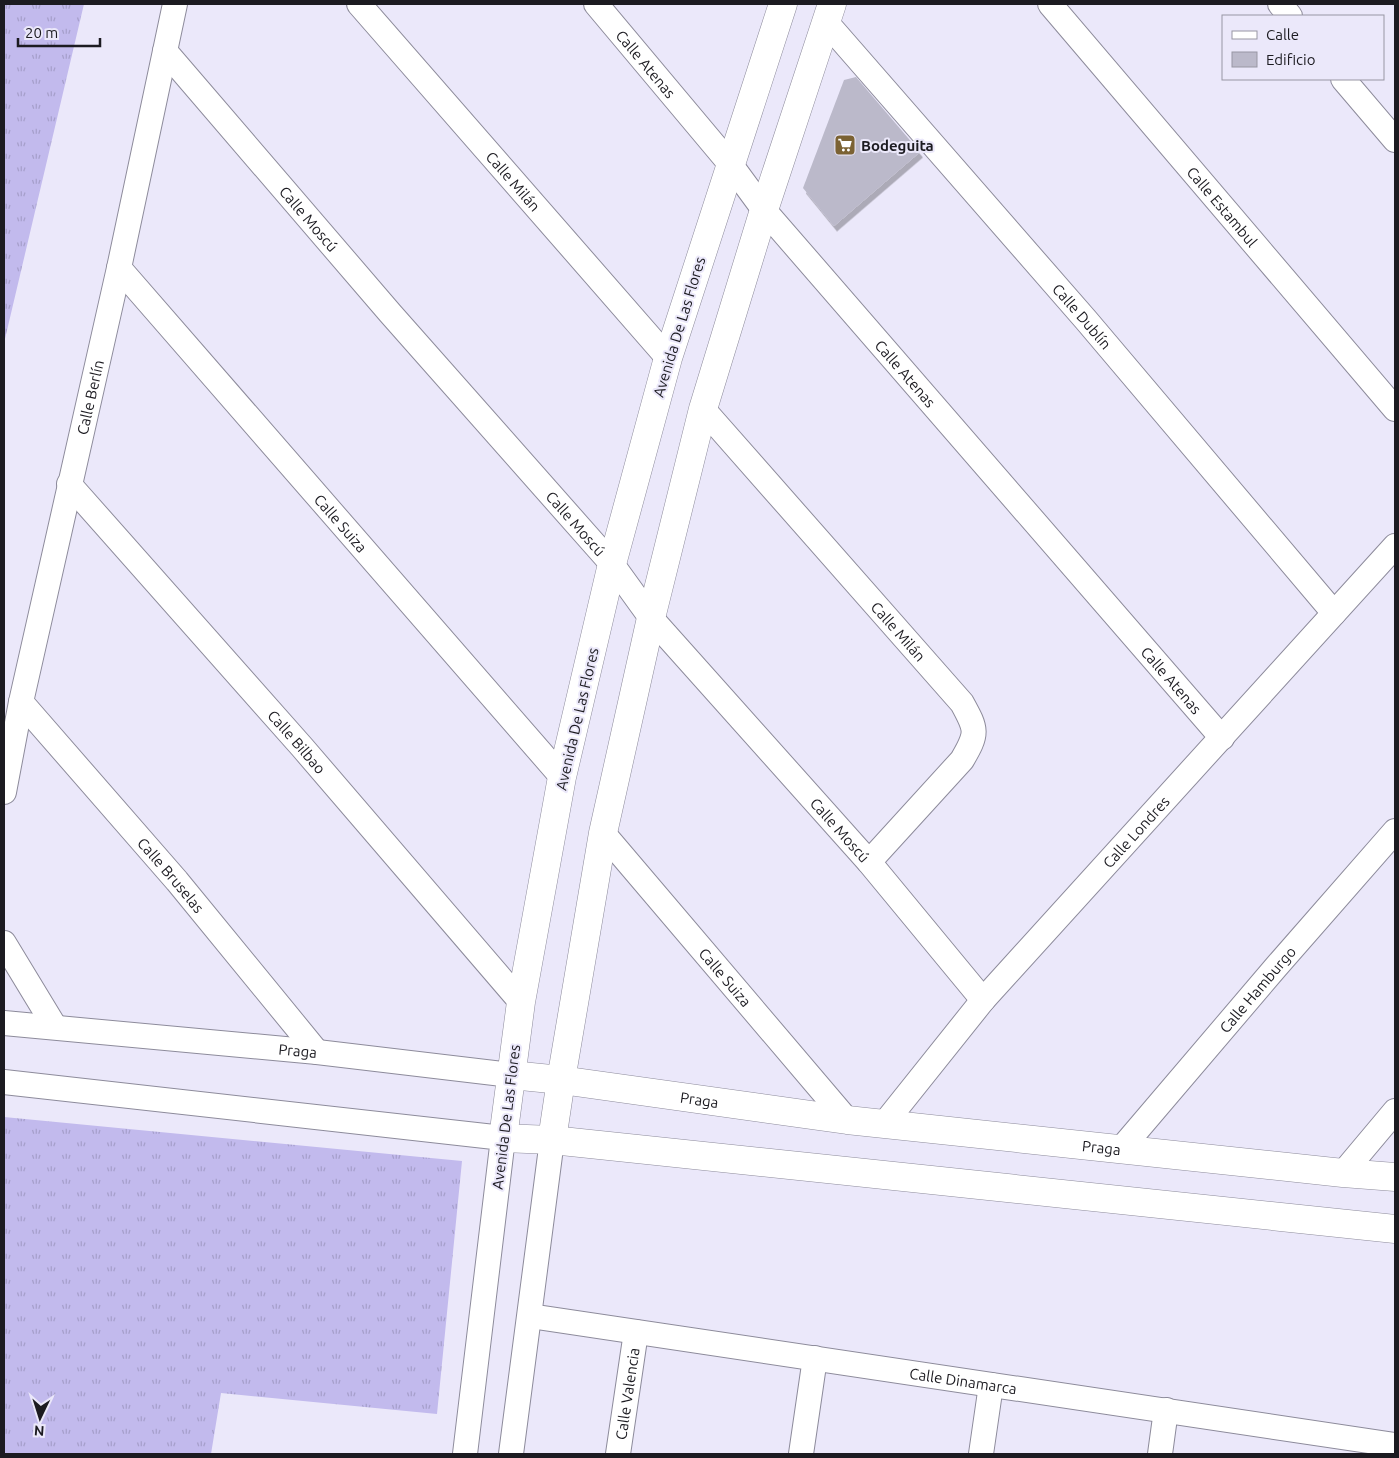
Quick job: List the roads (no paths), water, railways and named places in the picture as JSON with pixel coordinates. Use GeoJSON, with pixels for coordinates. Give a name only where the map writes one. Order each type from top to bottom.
{"type":"FeatureCollection","features":[{"type":"Feature","properties":{"kind":"street","name":"Calle Berlín"},"geometry":{"type":"LineString","coordinates":[[4,792],[22,702],[176,4]]}},
{"type":"Feature","properties":{"kind":"street","name":"Calle Milán"},"geometry":{"type":"LineString","coordinates":[[359,4],[668,358]]}},
{"type":"Feature","properties":{"kind":"street","name":"Calle Atenas"},"geometry":{"type":"LineString","coordinates":[[596,4],[731,165],[764,210],[1222,738]]}},
{"type":"Feature","properties":{"kind":"street","name":"Avenida De Las Flores"},"geometry":{"type":"LineString","coordinates":[[465,1454],[521,1002],[562,777],[612,564],[668,358],[783,4]]}},
{"type":"Feature","properties":{"kind":"street","name":"Calle Estambul"},"geometry":{"type":"LineString","coordinates":[[1050,4],[1395,409]]}},
{"type":"Feature","properties":{"kind":"street"},"geometry":{"type":"LineString","coordinates":[[1280,4],[1289,15]]}},
{"type":"Feature","properties":{"kind":"street"},"geometry":{"type":"LineString","coordinates":[[511,1454],[552,1140],[603,834],[651,618],[703,410],[764,210],[829,13]]}},
{"type":"Feature","properties":{"kind":"street","name":"Calle Dublín"},"geometry":{"type":"LineString","coordinates":[[829,13],[1092,328],[1334,613]]}},
{"type":"Feature","properties":{"kind":"street","name":"Calle Moscú"},"geometry":{"type":"LineString","coordinates":[[165,51],[390,314],[612,564],[651,618],[869,862],[983,1000]]}},
{"type":"Feature","properties":{"kind":"street"},"geometry":{"type":"LineString","coordinates":[[1344,80],[1395,140]]}},
{"type":"Feature","properties":{"kind":"street","name":"Calle Suiza"},"geometry":{"type":"LineString","coordinates":[[119,268],[562,777]]}},
{"type":"Feature","properties":{"kind":"street","name":"Calle Milán"},"geometry":{"type":"LineString","coordinates":[[703,410],[962,703],[974,724],[974,740],[962,760],[869,862]]}},
{"type":"Feature","properties":{"kind":"street","name":"Calle Bilbao"},"geometry":{"type":"LineString","coordinates":[[70,484],[302,747],[521,1002]]}},
{"type":"Feature","properties":{"kind":"street","name":"Calle Londres"},"geometry":{"type":"LineString","coordinates":[[884,1124],[983,1000],[1395,546]]}},
{"type":"Feature","properties":{"kind":"street","name":"Calle Bruselas"},"geometry":{"type":"LineString","coordinates":[[22,702],[177,881],[317,1052]]}},
{"type":"Feature","properties":{"kind":"street","name":"Calle Hamburgo"},"geometry":{"type":"LineString","coordinates":[[1121,1150],[1276,967],[1395,832]]}},
{"type":"Feature","properties":{"kind":"street","name":"Calle Suiza"},"geometry":{"type":"LineString","coordinates":[[603,834],[847,1120]]}},
{"type":"Feature","properties":{"kind":"street"},"geometry":{"type":"LineString","coordinates":[[4,943],[55,1027]]}},
{"type":"Feature","properties":{"kind":"street","name":"Praga"},"geometry":{"type":"LineString","coordinates":[[4,1023],[317,1052],[561,1080],[847,1120],[1395,1177]]}},
{"type":"Feature","properties":{"kind":"street"},"geometry":{"type":"LineString","coordinates":[[4,1082],[503,1138],[552,1140],[1395,1229]]}},
{"type":"Feature","properties":{"kind":"street"},"geometry":{"type":"LineString","coordinates":[[1343,1173],[1395,1111]]}},
{"type":"Feature","properties":{"kind":"street","name":"Calle Dinamarca"},"geometry":{"type":"LineString","coordinates":[[530,1316],[1166,1410],[1344,1446],[1395,1444]]}},
{"type":"Feature","properties":{"kind":"street","name":"Calle Valencia"},"geometry":{"type":"LineString","coordinates":[[618,1454],[636,1332]]}},
{"type":"Feature","properties":{"kind":"street"},"geometry":{"type":"LineString","coordinates":[[801,1454],[814,1358]]}},
{"type":"Feature","properties":{"kind":"street"},"geometry":{"type":"LineString","coordinates":[[981,1454],[991,1385]]}},
{"type":"Feature","properties":{"kind":"street"},"geometry":{"type":"LineString","coordinates":[[1160,1454],[1166,1410]]}},
{"type":"Feature","properties":{"kind":"place","name":"Bodeguita"},"geometry":{"type":"Point","coordinates":[845,145]}}]}
